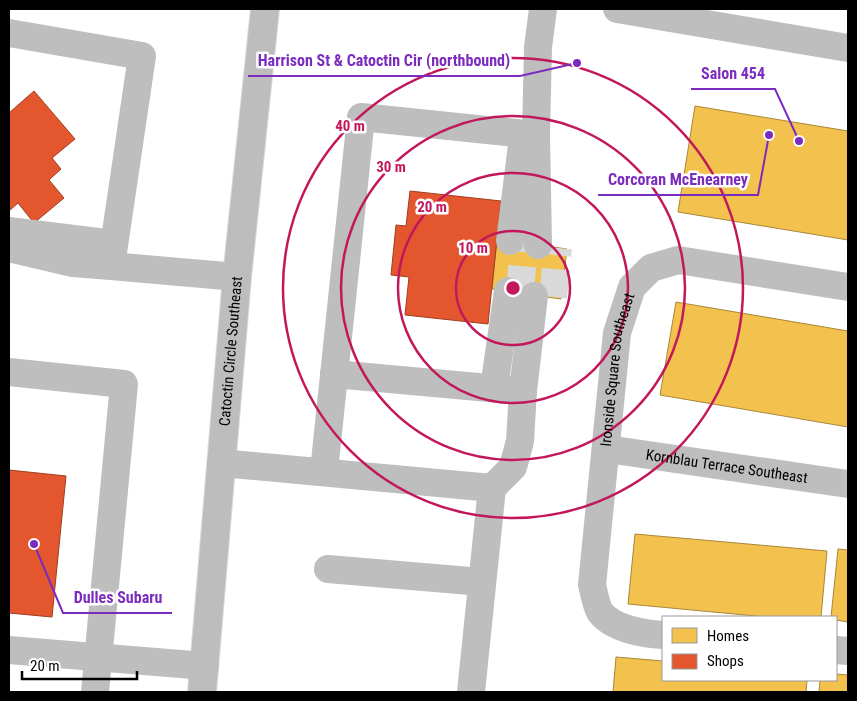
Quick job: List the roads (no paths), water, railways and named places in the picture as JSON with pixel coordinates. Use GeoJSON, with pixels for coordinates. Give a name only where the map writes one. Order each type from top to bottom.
{"type":"FeatureCollection","features":[{"type":"Feature","properties":{"kind":"main road","name":"Catoctin Circle Southeast"},"geometry":{"type":"LineString","coordinates":[[203,679],[237,276],[265,9]]}},
{"type":"Feature","properties":{"kind":"street"},"geometry":{"type":"LineString","coordinates":[[529,135],[536,175],[533,244],[529,135],[542,9]]}},
{"type":"Feature","properties":{"kind":"street"},"geometry":{"type":"LineString","coordinates":[[617,9],[848,48]]}},
{"type":"Feature","properties":{"kind":"street"},"geometry":{"type":"LineString","coordinates":[[9,33],[142,56],[113,255]]}},
{"type":"Feature","properties":{"kind":"street"},"geometry":{"type":"LineString","coordinates":[[324,471],[361,116],[529,135]]}},
{"type":"Feature","properties":{"kind":"street"},"geometry":{"type":"LineString","coordinates":[[9,231],[113,255],[237,276]]}},
{"type":"Feature","properties":{"kind":"street"},"geometry":{"type":"LineString","coordinates":[[9,248],[73,263],[113,255]]}},
{"type":"Feature","properties":{"kind":"street","name":"Ironside Square Southeast"},"geometry":{"type":"LineString","coordinates":[[662,635],[643,634],[619,626],[600,612],[592,585],[607,449],[617,333],[632,287],[651,268],[678,260],[848,287]]}},
{"type":"Feature","properties":{"kind":"street"},"geometry":{"type":"LineString","coordinates":[[472,692],[492,488],[513,467],[520,441],[509,390],[529,294],[549,332],[509,390]]}},
{"type":"Feature","properties":{"kind":"street"},"geometry":{"type":"LineString","coordinates":[[9,372],[124,384],[95,692]]}},
{"type":"Feature","properties":{"kind":"street"},"geometry":{"type":"LineString","coordinates":[[334,374],[509,390]]}},
{"type":"Feature","properties":{"kind":"street","name":"Kornblau Terrace Southeast"},"geometry":{"type":"LineString","coordinates":[[607,449],[848,484]]}},
{"type":"Feature","properties":{"kind":"street"},"geometry":{"type":"LineString","coordinates":[[221,463],[492,488]]}},
{"type":"Feature","properties":{"kind":"street"},"geometry":{"type":"LineString","coordinates":[[328,569],[482,582]]}},
{"type":"Feature","properties":{"kind":"street"},"geometry":{"type":"LineString","coordinates":[[9,650],[99,657],[203,679]]}},
{"type":"Feature","properties":{"kind":"tunnel"},"geometry":{"type":"LineString","coordinates":[[520,294],[524,243]]}},
{"type":"Feature","properties":{"kind":"tunnel"},"geometry":{"type":"LineString","coordinates":[[553,297],[558,248]]}},
{"type":"Feature","properties":{"kind":"place","name":"Harrison St & Catoctin Cir (northbound)"},"geometry":{"type":"Point","coordinates":[577,63]}},
{"type":"Feature","properties":{"kind":"place","name":"Corcoran McEnearney"},"geometry":{"type":"Point","coordinates":[769,135]}},
{"type":"Feature","properties":{"kind":"place","name":"Salon 454"},"geometry":{"type":"Point","coordinates":[799,141]}},
{"type":"Feature","properties":{"kind":"place","name":"Dulles Subaru"},"geometry":{"type":"Point","coordinates":[34,544]}}]}
